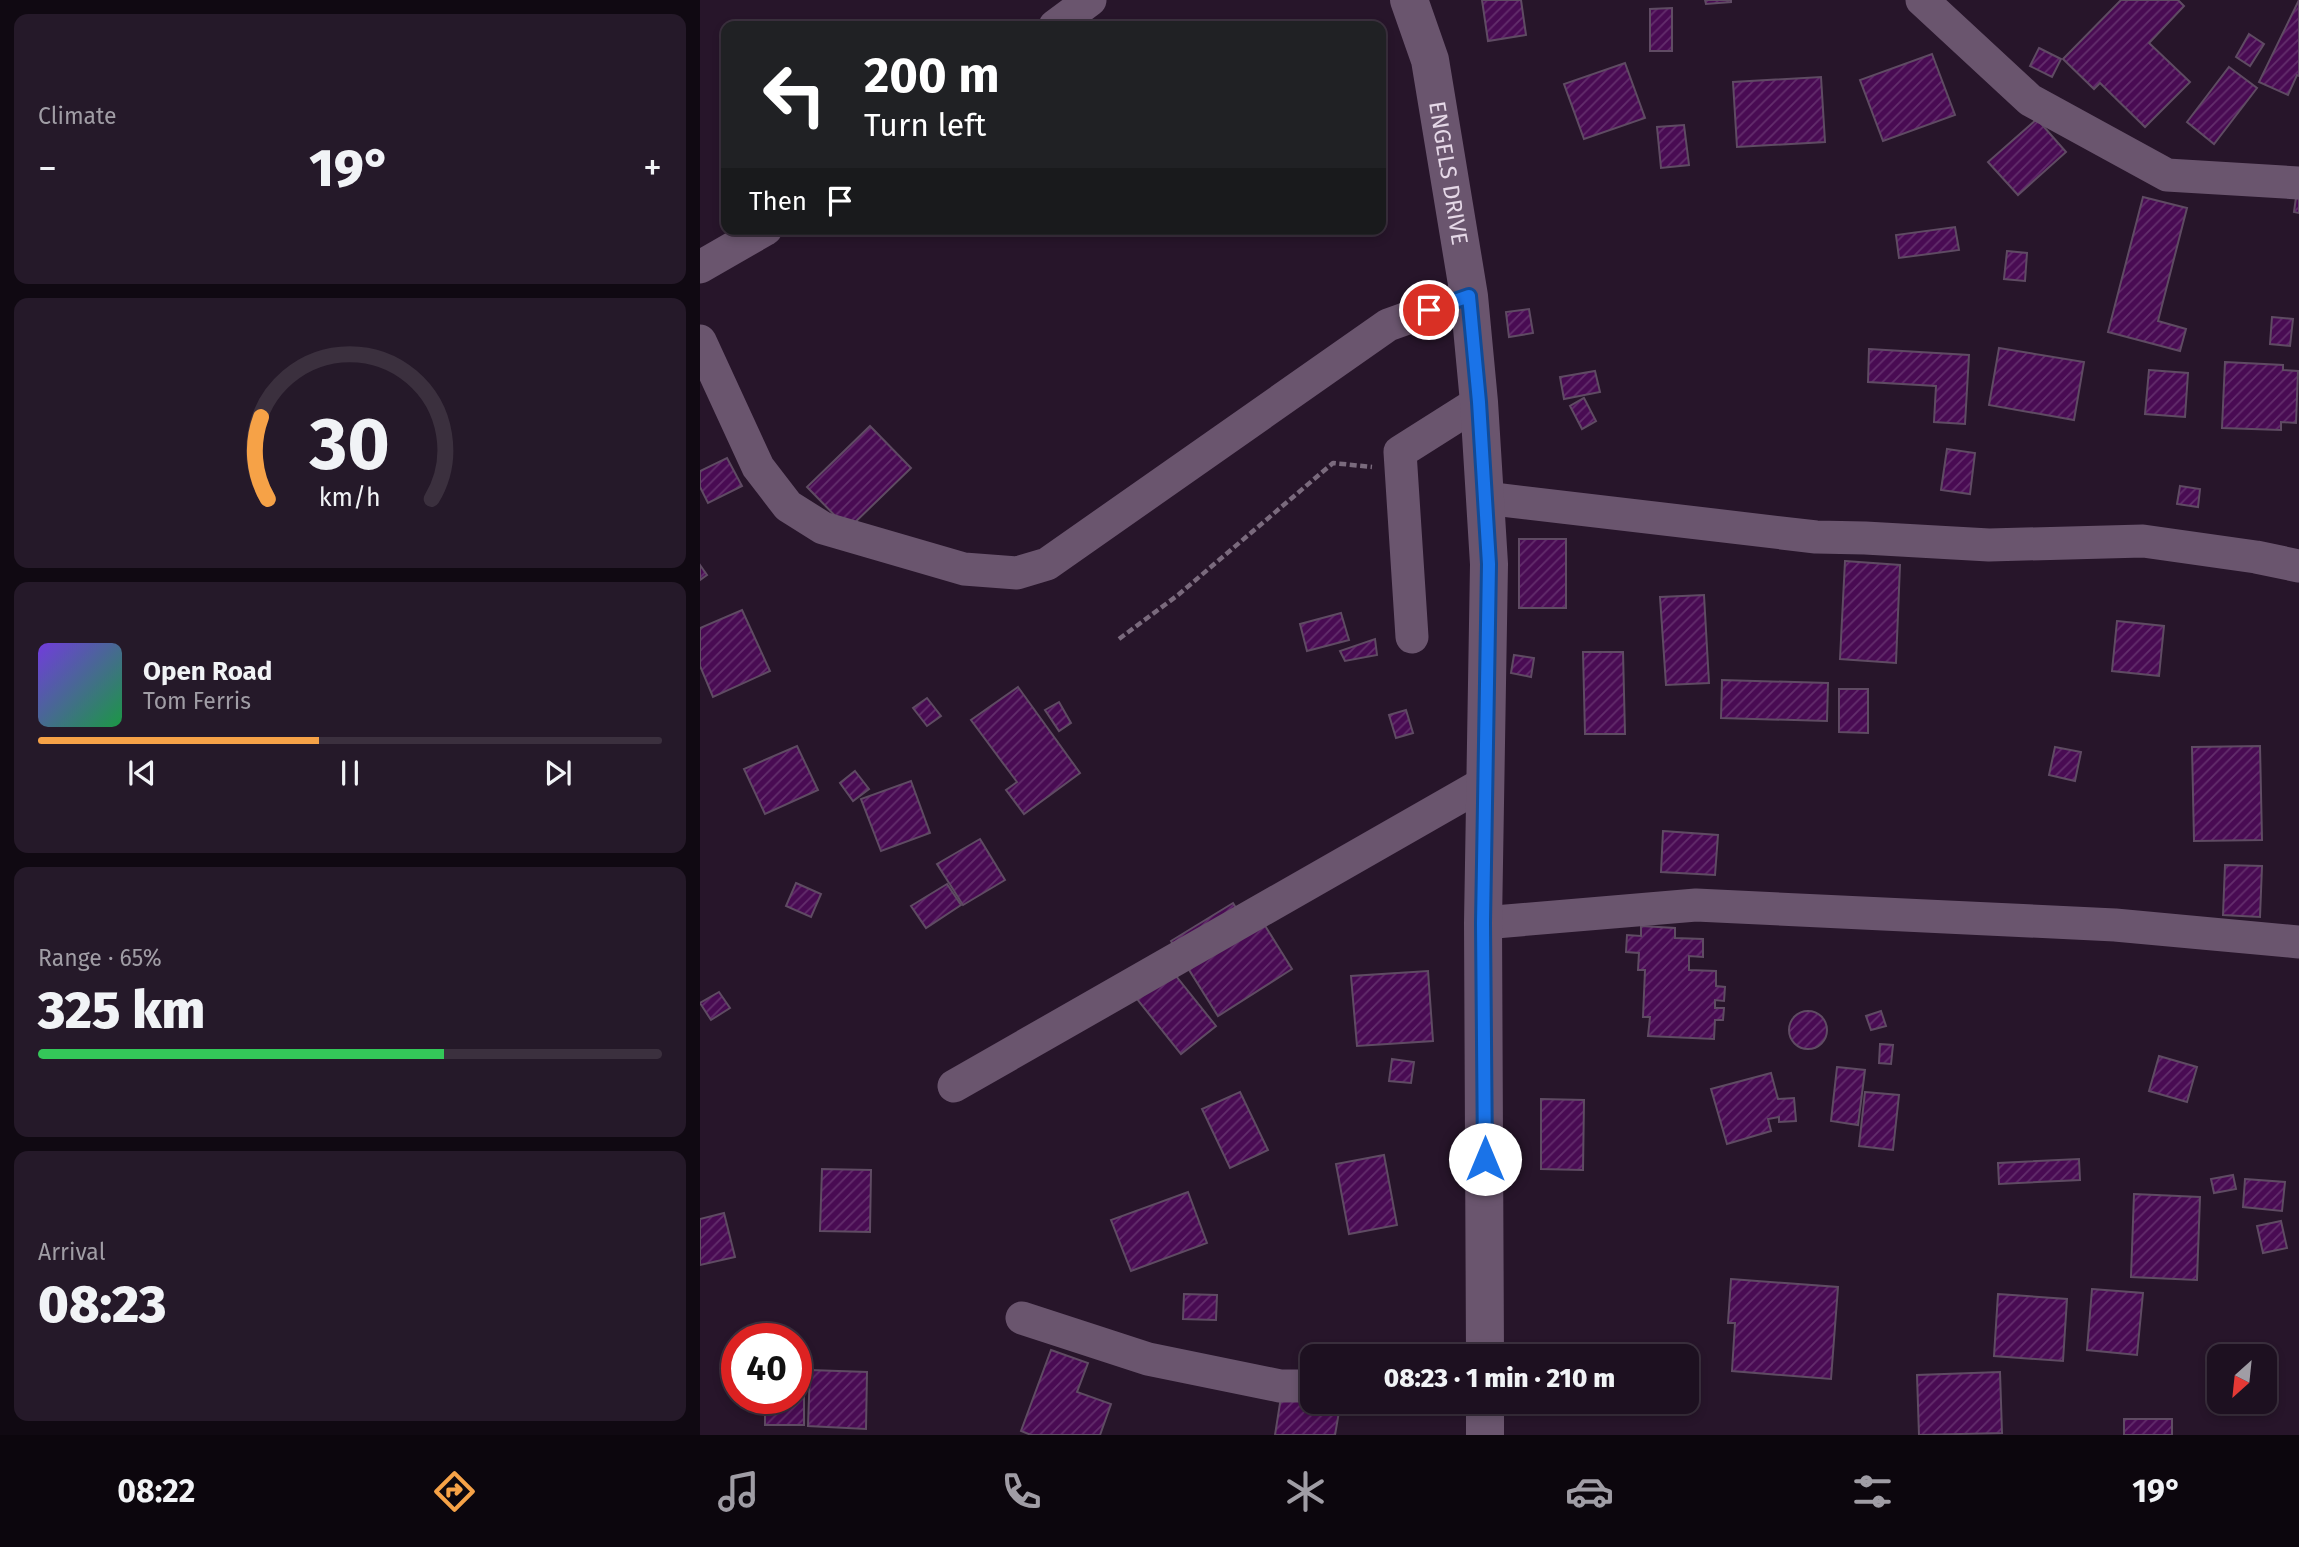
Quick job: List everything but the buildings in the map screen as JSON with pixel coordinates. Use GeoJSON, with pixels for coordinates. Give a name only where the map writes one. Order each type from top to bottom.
{"type":"FeatureCollection","features":[{"type":"Feature","properties":{"kind":"street"},"geometry":{"type":"LineString","coordinates":[[1062,21],[1090,0]]}},
{"type":"Feature","properties":{"kind":"street","name":"ENGELS DRIVE"},"geometry":{"type":"LineString","coordinates":[[1409,0],[1430,60],[1469,296],[1489,564],[1483,923],[1485,1344]]}},
{"type":"Feature","properties":{"kind":"street"},"geometry":{"type":"LineString","coordinates":[[1934,3],[2030,100],[2167,175],[2299,183]]}},
{"type":"Feature","properties":{"kind":"street"},"geometry":{"type":"LineString","coordinates":[[700,267],[756,235]]}},
{"type":"Feature","properties":{"kind":"street"},"geometry":{"type":"LineString","coordinates":[[700,341],[758,467],[788,506],[823,528],[892,550],[964,569],[1017,573],[1048,564],[1388,325],[1469,296]]}},
{"type":"Feature","properties":{"kind":"street"},"geometry":{"type":"LineString","coordinates":[[1412,637],[1400,452],[1479,402]]}},
{"type":"Feature","properties":{"kind":"street"},"geometry":{"type":"LineString","coordinates":[[1485,498],[1816,537],[1989,545],[2143,541],[2299,566]]}},
{"type":"Feature","properties":{"kind":"street"},"geometry":{"type":"LineString","coordinates":[[954,1086],[1486,782]]}},
{"type":"Feature","properties":{"kind":"street"},"geometry":{"type":"LineString","coordinates":[[1483,923],[1696,905],[2115,925],[2299,942]]}},
{"type":"Feature","properties":{"kind":"street"},"geometry":{"type":"LineString","coordinates":[[1022,1318],[1148,1359],[1280,1386],[1300,1386]]}},
{"type":"Feature","properties":{"kind":"street"},"geometry":{"type":"LineString","coordinates":[[1485,1414],[1485,1435]]}},
{"type":"Feature","properties":{"kind":"path"},"geometry":{"type":"LineString","coordinates":[[1119,639],[1178,595],[1333,463],[1401,469]]}},
{"type":"Feature","properties":{"kind":"route"},"geometry":{"type":"LineString","coordinates":[[1429,310],[1469,296],[1479,402],[1489,564],[1483,923],[1485,1159]]}}]}
